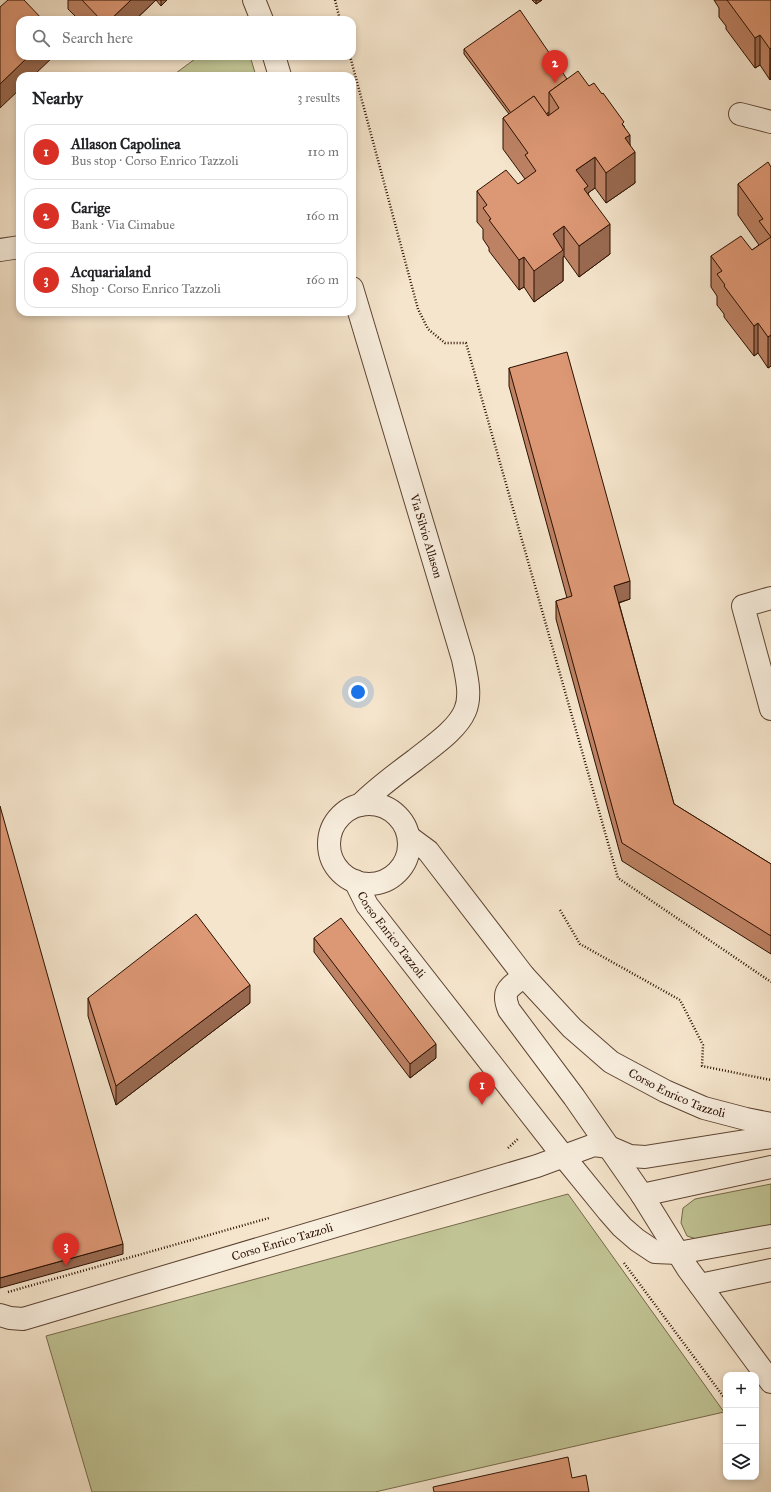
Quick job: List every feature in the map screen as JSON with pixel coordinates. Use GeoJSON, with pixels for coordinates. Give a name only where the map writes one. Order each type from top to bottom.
{"type":"FeatureCollection","features":[{"type":"Feature","properties":{"kind":"street"},"geometry":{"type":"LineString","coordinates":[[254,0],[260,16]]}},
{"type":"Feature","properties":{"kind":"street"},"geometry":{"type":"LineString","coordinates":[[275,60],[279,72]]}},
{"type":"Feature","properties":{"kind":"street"},"geometry":{"type":"LineString","coordinates":[[740,114],[771,122]]}},
{"type":"Feature","properties":{"kind":"street"},"geometry":{"type":"LineString","coordinates":[[0,250],[16,248]]}},
{"type":"Feature","properties":{"kind":"street","name":"Via Silvio Allason"},"geometry":{"type":"LineString","coordinates":[[356,301],[463,659],[468,684],[468,697],[465,711],[456,725],[360,805]]}},
{"type":"Feature","properties":{"kind":"street"},"geometry":{"type":"LineString","coordinates":[[771,598],[743,606],[771,709]]}},
{"type":"Feature","properties":{"kind":"street","name":"Via Silvio Allason"},"geometry":{"type":"LineString","coordinates":[[392,810],[393,794],[397,782],[410,764]]}},
{"type":"Feature","properties":{"kind":"street"},"geometry":{"type":"LineString","coordinates":[[360,805],[378,805],[392,810],[403,821],[409,837],[408,856],[398,873],[384,882],[370,885],[355,882],[341,872],[331,858],[328,841],[331,828],[344,814],[360,805]]}},
{"type":"Feature","properties":{"kind":"street","name":"Corso Enrico Tazzoli"},"geometry":{"type":"LineString","coordinates":[[409,837],[428,851],[524,976],[572,1028],[611,1062],[665,1091],[704,1108],[771,1124]]}},
{"type":"Feature","properties":{"kind":"street","name":"Corso Enrico Tazzoli"},"geometry":{"type":"LineString","coordinates":[[355,882],[367,905],[564,1157],[608,1211],[627,1231],[655,1252],[678,1253],[771,1236]]}},
{"type":"Feature","properties":{"kind":"street"},"geometry":{"type":"LineString","coordinates":[[524,976],[507,991],[505,1000],[509,1010],[574,1097],[642,1195],[700,1285],[771,1382]]}},
{"type":"Feature","properties":{"kind":"street","name":"Corso Enrico Tazzoli"},"geometry":{"type":"LineString","coordinates":[[0,1315],[10,1318],[23,1319],[537,1166],[594,1145],[609,1147],[630,1156],[645,1157],[771,1137]]}},
{"type":"Feature","properties":{"kind":"street"},"geometry":{"type":"LineString","coordinates":[[642,1195],[771,1167]]}},
{"type":"Feature","properties":{"kind":"street"},"geometry":{"type":"LineString","coordinates":[[700,1285],[771,1270]]}},
{"type":"Feature","properties":{"kind":"path"},"geometry":{"type":"LineString","coordinates":[[335,0],[339,16]]}},
{"type":"Feature","properties":{"kind":"path"},"geometry":{"type":"LineString","coordinates":[[351,60],[354,72]]}},
{"type":"Feature","properties":{"kind":"path"},"geometry":{"type":"LineString","coordinates":[[356,78],[418,310],[428,329],[445,343],[466,343],[618,878],[771,982]]}},
{"type":"Feature","properties":{"kind":"path"},"geometry":{"type":"LineString","coordinates":[[560,910],[580,944],[680,1000],[703,1045],[702,1066],[771,1080]]}},
{"type":"Feature","properties":{"kind":"path"},"geometry":{"type":"LineString","coordinates":[[506,1150],[538,1123]]}},
{"type":"Feature","properties":{"kind":"path"},"geometry":{"type":"LineString","coordinates":[[518,1139],[537,1166]]}},
{"type":"Feature","properties":{"kind":"path"},"geometry":{"type":"LineString","coordinates":[[8,1292],[272,1217]]}},
{"type":"Feature","properties":{"kind":"path"},"geometry":{"type":"LineString","coordinates":[[623,1261],[723,1396]]}},
{"type":"Feature","properties":{"kind":"green space"},"geometry":{"type":"Polygon","coordinates":[[[194,60],[251,60],[255,72],[177,72],[194,60]]]}},
{"type":"Feature","properties":{"kind":"green space"},"geometry":{"type":"Polygon","coordinates":[[[771,1184],[771,1228],[703,1241],[687,1236],[681,1223],[683,1208],[695,1199],[771,1184]]]}},
{"type":"Feature","properties":{"kind":"green space"},"geometry":{"type":"Polygon","coordinates":[[[568,1194],[723,1412],[375,1492],[92,1492],[46,1336],[568,1194]]]}},
{"type":"Feature","properties":{"kind":"building"},"geometry":{"type":"Polygon","coordinates":[[[8,0],[24,0],[39,16],[16,16],[16,60],[25,60],[0,84],[0,7],[8,0]]]}},
{"type":"Feature","properties":{"kind":"building"},"geometry":{"type":"Polygon","coordinates":[[[82,0],[131,0],[114,16],[97,16],[82,0]]]}},
{"type":"Feature","properties":{"kind":"building"},"geometry":{"type":"Polygon","coordinates":[[[727,0],[771,0],[770,49],[760,35],[755,38],[727,0]]]}},
{"type":"Feature","properties":{"kind":"building"},"geometry":{"type":"Polygon","coordinates":[[[520,10],[567,79],[549,92],[549,112],[546,114],[534,96],[511,113],[464,49],[520,10]]]}},
{"type":"Feature","properties":{"kind":"building"},"geometry":{"type":"Polygon","coordinates":[[[578,71],[589,86],[594,83],[624,122],[622,124],[630,135],[625,138],[635,152],[606,173],[595,157],[576,170],[588,186],[584,189],[610,224],[579,246],[564,226],[553,234],[563,250],[534,271],[524,257],[519,260],[489,220],[491,219],[483,208],[487,205],[477,191],[506,170],[518,184],[536,171],[525,155],[528,153],[503,118],[534,96],[548,116],[559,108],[549,92],[578,71]]]}},
{"type":"Feature","properties":{"kind":"building"},"geometry":{"type":"Polygon","coordinates":[[[768,162],[771,167],[771,237],[759,221],[763,219],[738,184],[768,162]]]}},
{"type":"Feature","properties":{"kind":"building"},"geometry":{"type":"Polygon","coordinates":[[[741,236],[752,250],[771,237],[771,335],[768,337],[758,323],[754,326],[724,286],[725,285],[717,274],[722,271],[711,256],[741,236]]]}},
{"type":"Feature","properties":{"kind":"building"},"geometry":{"type":"Polygon","coordinates":[[[567,352],[630,581],[614,586],[674,804],[771,864],[771,936],[622,843],[556,601],[572,596],[509,368],[567,352]]]}},
{"type":"Feature","properties":{"kind":"building"},"geometry":{"type":"Polygon","coordinates":[[[0,806],[123,1244],[0,1278],[0,806]]]}},
{"type":"Feature","properties":{"kind":"building"},"geometry":{"type":"Polygon","coordinates":[[[196,914],[250,985],[116,1086],[88,998],[196,914]]]}},
{"type":"Feature","properties":{"kind":"building"},"geometry":{"type":"Polygon","coordinates":[[[341,918],[436,1044],[410,1064],[314,938],[341,918]]]}},
{"type":"Feature","properties":{"kind":"building"},"geometry":{"type":"Polygon","coordinates":[[[568,1457],[572,1478],[586,1475],[589,1492],[434,1492],[433,1487],[568,1457]]]}},
{"type":"Feature","properties":{"kind":"place","name":"Carige"},"geometry":{"type":"Point","coordinates":[555,83]}},
{"type":"Feature","properties":{"kind":"place","name":"Allason Capolinea"},"geometry":{"type":"Point","coordinates":[482,1105]}},
{"type":"Feature","properties":{"kind":"place","name":"Acquarialand"},"geometry":{"type":"Point","coordinates":[66,1266]}}]}
